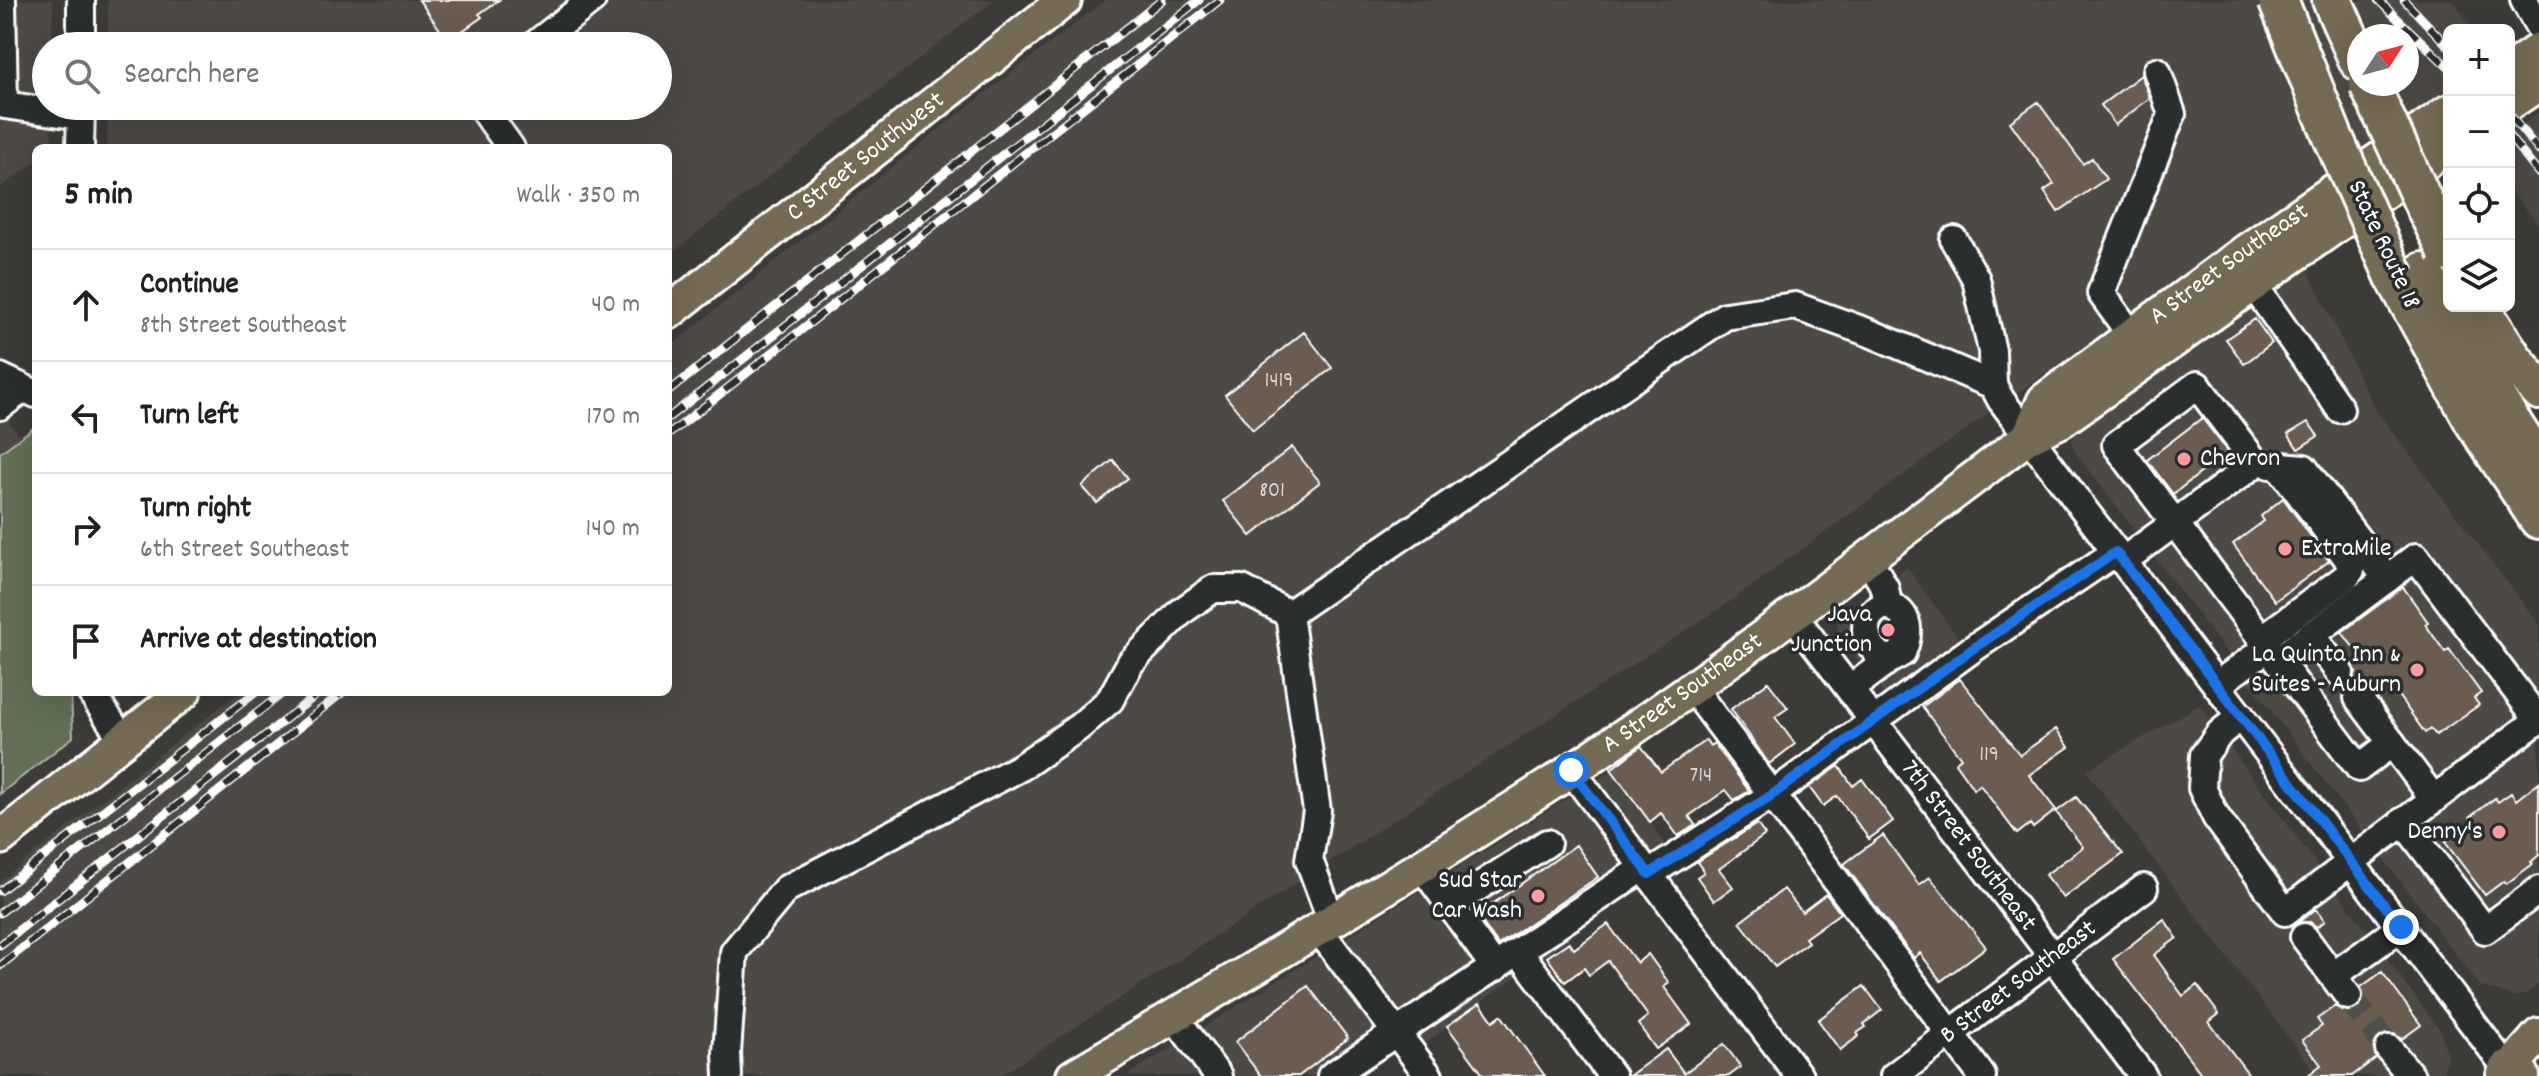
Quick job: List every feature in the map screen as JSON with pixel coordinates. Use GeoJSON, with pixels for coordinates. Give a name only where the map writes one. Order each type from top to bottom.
{"type":"FeatureCollection","features":[{"type":"Feature","properties":{"kind":"highway","name":"State Route 18"},"geometry":{"type":"LineString","coordinates":[[2278,0],[2333,137],[2428,262],[2474,421],[2539,519]]}},
{"type":"Feature","properties":{"kind":"highway","name":"State Route 18"},"geometry":{"type":"LineString","coordinates":[[2306,0],[2370,161],[2428,262],[2481,376],[2539,465]]}},
{"type":"Feature","properties":{"kind":"highway"},"geometry":{"type":"LineString","coordinates":[[2332,0],[2347,34]]}},
{"type":"Feature","properties":{"kind":"highway"},"geometry":{"type":"LineString","coordinates":[[2373,96],[2428,262]]}},
{"type":"Feature","properties":{"kind":"highway"},"geometry":{"type":"LineString","coordinates":[[2483,312],[2513,359],[2539,390]]}},
{"type":"Feature","properties":{"kind":"main road","name":"C Street Southwest"},"geometry":{"type":"LineString","coordinates":[[672,310],[1050,5]]}},
{"type":"Feature","properties":{"kind":"main road"},"geometry":{"type":"LineString","coordinates":[[2515,66],[2539,49]]}},
{"type":"Feature","properties":{"kind":"main road"},"geometry":{"type":"LineString","coordinates":[[2515,100],[2539,84]]}},
{"type":"Feature","properties":{"kind":"main road","name":"A Street Southeast"},"geometry":{"type":"LineString","coordinates":[[2028,437],[2044,400],[2302,211],[2443,115]]}},
{"type":"Feature","properties":{"kind":"main road","name":"A Street Southeast"},"geometry":{"type":"LineString","coordinates":[[1073,1076],[1325,926],[1571,770],[1793,615],[2028,437],[2061,421],[2443,150]]}},
{"type":"Feature","properties":{"kind":"main road"},"geometry":{"type":"LineString","coordinates":[[0,838],[179,696]]}},
{"type":"Feature","properties":{"kind":"main road"},"geometry":{"type":"LineString","coordinates":[[2510,1075],[2539,1035]]}},
{"type":"Feature","properties":{"kind":"street"},"geometry":{"type":"LineString","coordinates":[[2,0],[2,103],[32,106]]}},
{"type":"Feature","properties":{"kind":"street"},"geometry":{"type":"LineString","coordinates":[[81,0],[81,32]]}},
{"type":"Feature","properties":{"kind":"street"},"geometry":{"type":"LineString","coordinates":[[551,32],[592,0]]}},
{"type":"Feature","properties":{"kind":"street"},"geometry":{"type":"LineString","coordinates":[[2524,0],[2539,27]]}},
{"type":"Feature","properties":{"kind":"street"},"geometry":{"type":"LineString","coordinates":[[2131,335],[2101,293],[2172,114],[2157,71]]}},
{"type":"Feature","properties":{"kind":"street"},"geometry":{"type":"LineString","coordinates":[[80,144],[81,120]]}},
{"type":"Feature","properties":{"kind":"street"},"geometry":{"type":"LineString","coordinates":[[491,120],[508,144]]}},
{"type":"Feature","properties":{"kind":"street"},"geometry":{"type":"LineString","coordinates":[[1954,240],[1976,279],[1992,351],[1993,385],[2028,437],[2510,1075]]}},
{"type":"Feature","properties":{"kind":"street"},"geometry":{"type":"LineString","coordinates":[[2253,284],[2340,409]]}},
{"type":"Feature","properties":{"kind":"street"},"geometry":{"type":"LineString","coordinates":[[1289,614],[1725,316],[1795,306],[1870,333],[1993,385]]}},
{"type":"Feature","properties":{"kind":"street"},"geometry":{"type":"LineString","coordinates":[[2217,685],[2269,649],[2351,570],[2348,559],[2197,385],[2116,445],[2176,524],[2269,649],[2359,768],[2392,743]]}},
{"type":"Feature","properties":{"kind":"street"},"geometry":{"type":"LineString","coordinates":[[0,406],[20,386]]}},
{"type":"Feature","properties":{"kind":"street"},"geometry":{"type":"LineString","coordinates":[[1331,1076],[1646,871],[1772,795],[1971,650],[2267,465],[2304,468],[2387,579]]}},
{"type":"Feature","properties":{"kind":"street"},"geometry":{"type":"LineString","coordinates":[[2269,649],[2311,635],[2416,557],[2539,721],[2351,861],[2293,924]]}},
{"type":"Feature","properties":{"kind":"street"},"geometry":{"type":"LineString","coordinates":[[1850,689],[1889,660],[1877,655],[1868,644],[1866,627],[1873,611],[1888,605],[1885,588],[1868,558]]}},
{"type":"Feature","properties":{"kind":"street"},"geometry":{"type":"LineString","coordinates":[[728,1076],[734,952],[786,889],[1021,767],[1079,727],[1110,700],[1131,662],[1182,611],[1213,589],[1242,589],[1289,614]]}},
{"type":"Feature","properties":{"kind":"street"},"geometry":{"type":"LineString","coordinates":[[1289,614],[1317,811],[1309,860],[1325,926],[1396,1033],[1429,1076]]}},
{"type":"Feature","properties":{"kind":"street","name":"7th Street Southeast"},"geometry":{"type":"LineString","coordinates":[[1793,615],[2143,1076]]}},
{"type":"Feature","properties":{"kind":"street"},"geometry":{"type":"LineString","coordinates":[[2311,635],[2340,673]]}},
{"type":"Feature","properties":{"kind":"street"},"geometry":{"type":"LineString","coordinates":[[1691,686],[1982,1076]]}},
{"type":"Feature","properties":{"kind":"street"},"geometry":{"type":"LineString","coordinates":[[94,696],[123,740]]}},
{"type":"Feature","properties":{"kind":"street"},"geometry":{"type":"LineString","coordinates":[[2358,698],[2434,799]]}},
{"type":"Feature","properties":{"kind":"street"},"geometry":{"type":"LineString","coordinates":[[2241,716],[2220,733],[2204,755],[2202,788],[2216,817],[2293,924],[2341,986],[2401,927]]}},
{"type":"Feature","properties":{"kind":"street"},"geometry":{"type":"LineString","coordinates":[[1571,770],[1799,1076]]}},
{"type":"Feature","properties":{"kind":"street"},"geometry":{"type":"LineString","coordinates":[[2403,821],[2485,930],[2539,890]]}},
{"type":"Feature","properties":{"kind":"street"},"geometry":{"type":"LineString","coordinates":[[1450,905],[1547,843]]}},
{"type":"Feature","properties":{"kind":"street"},"geometry":{"type":"LineString","coordinates":[[1421,865],[1495,968]]}},
{"type":"Feature","properties":{"kind":"street","name":"B Street Southeast"},"geometry":{"type":"LineString","coordinates":[[1894,1076],[2144,888]]}},
{"type":"Feature","properties":{"kind":"street"},"geometry":{"type":"LineString","coordinates":[[1519,952],[1612,1076]]}},
{"type":"Feature","properties":{"kind":"street"},"geometry":{"type":"LineString","coordinates":[[1174,1016],[1218,1076]]}},
{"type":"Feature","properties":{"kind":"street"},"geometry":{"type":"LineString","coordinates":[[2389,1049],[2411,1076]]}},
{"type":"Feature","properties":{"kind":"shaded area"},"geometry":{"type":"Polygon","coordinates":[[[0,0],[53,0],[52,32],[32,32],[32,120],[52,120],[51,144],[32,144],[32,164],[0,188],[0,0]]]}},
{"type":"Feature","properties":{"kind":"shaded area"},"geometry":{"type":"Polygon","coordinates":[[[108,0],[994,0],[672,253],[672,144],[107,144],[108,120],[672,120],[672,32],[108,32],[108,0]]]}},
{"type":"Feature","properties":{"kind":"shaded area"},"geometry":{"type":"Polygon","coordinates":[[[1106,0],[2452,0],[2470,24],[2443,24],[2443,91],[1975,423],[1725,605],[1000,1076],[0,1076],[0,881],[234,696],[672,696],[672,345],[943,126],[1106,0]]]}},
{"type":"Feature","properties":{"kind":"shaded area"},"geometry":{"type":"Polygon","coordinates":[[[2539,112],[2539,225],[2515,196],[2515,130],[2539,112]]]}},
{"type":"Feature","properties":{"kind":"shaded area"},"geometry":{"type":"Polygon","coordinates":[[[2304,262],[2375,409],[2539,624],[2539,984],[2526,994],[2514,997],[2480,986],[2074,451],[2075,429],[2304,262]]]}},
{"type":"Feature","properties":{"kind":"shaded area"},"geometry":{"type":"Polygon","coordinates":[[[0,410],[21,438],[0,453],[0,410]]]}},
{"type":"Feature","properties":{"kind":"shaded area"},"geometry":{"type":"Polygon","coordinates":[[[1907,567],[1974,660],[1900,715],[1837,635],[1838,620],[1907,567]]]}},
{"type":"Feature","properties":{"kind":"shaded area"},"geometry":{"type":"Polygon","coordinates":[[[2199,705],[2440,1030],[2447,1054],[2443,1076],[2318,1076],[2086,771],[2199,705]]]}},
{"type":"Feature","properties":{"kind":"shaded area"},"geometry":{"type":"Polygon","coordinates":[[[1613,770],[1676,860],[1399,1062],[1387,1047],[1346,1076],[1126,1076],[1613,770]]]}},
{"type":"Feature","properties":{"kind":"green space"},"geometry":{"type":"Polygon","coordinates":[[[32,429],[32,696],[71,696],[73,737],[0,794],[0,453],[32,429]]]}},
{"type":"Feature","properties":{"kind":"building"},"geometry":{"type":"Polygon","coordinates":[[[419,0],[499,0],[461,32],[442,32],[419,0]]]}},
{"type":"Feature","properties":{"kind":"building"},"geometry":{"type":"Polygon","coordinates":[[[2141,75],[2150,98],[2115,125],[2101,105],[2141,75]]]}},
{"type":"Feature","properties":{"kind":"building"},"geometry":{"type":"Polygon","coordinates":[[[2038,102],[2083,164],[2092,158],[2106,179],[2058,212],[2044,191],[2054,184],[2010,122],[2038,102]]]}},
{"type":"Feature","properties":{"kind":"building"},"geometry":{"type":"Polygon","coordinates":[[[2255,319],[2272,343],[2244,364],[2226,339],[2255,319]]]}},
{"type":"Feature","properties":{"kind":"building"},"geometry":{"type":"Polygon","coordinates":[[[1304,332],[1332,368],[1253,430],[1225,395],[1304,332]]]}},
{"type":"Feature","properties":{"kind":"building","name":"Chevron"},"geometry":{"type":"Polygon","coordinates":[[[2202,418],[2228,452],[2173,494],[2147,460],[2202,418]]]}},
{"type":"Feature","properties":{"kind":"building"},"geometry":{"type":"Polygon","coordinates":[[[2308,422],[2318,436],[2298,449],[2288,434],[2308,422]]]}},
{"type":"Feature","properties":{"kind":"building"},"geometry":{"type":"Polygon","coordinates":[[[1292,447],[1320,482],[1251,536],[1223,501],[1292,447]]]}},
{"type":"Feature","properties":{"kind":"building"},"geometry":{"type":"Polygon","coordinates":[[[1113,460],[1128,478],[1097,503],[1082,486],[1113,460]]]}},
{"type":"Feature","properties":{"kind":"building","name":"ExtraMile"},"geometry":{"type":"Polygon","coordinates":[[[2283,498],[2329,561],[2275,601],[2233,544],[2264,521],[2261,516],[2283,498]]]}},
{"type":"Feature","properties":{"kind":"building","name":"La Quinta Inn & Suites - Auburn"},"geometry":{"type":"Polygon","coordinates":[[[2403,587],[2445,652],[2449,649],[2481,693],[2474,698],[2479,705],[2436,735],[2431,729],[2425,733],[2389,683],[2383,688],[2379,682],[2371,688],[2364,683],[2351,684],[2356,672],[2353,664],[2361,658],[2342,632],[2403,587]]]}},
{"type":"Feature","properties":{"kind":"building"},"geometry":{"type":"Polygon","coordinates":[[[1960,679],[2020,755],[2056,729],[2069,747],[2029,775],[2056,810],[2033,828],[2030,824],[2017,834],[1980,785],[1974,790],[1955,763],[1961,758],[1922,707],[1960,679]]]}},
{"type":"Feature","properties":{"kind":"building"},"geometry":{"type":"Polygon","coordinates":[[[1768,682],[1788,708],[1775,717],[1795,744],[1769,764],[1731,709],[1768,682]]]}},
{"type":"Feature","properties":{"kind":"building"},"geometry":{"type":"Polygon","coordinates":[[[1706,740],[1710,746],[1714,743],[1749,791],[1734,800],[1726,790],[1689,816],[1695,825],[1678,836],[1661,813],[1650,822],[1611,769],[1641,746],[1661,772],[1706,740]]]}},
{"type":"Feature","properties":{"kind":"building"},"geometry":{"type":"Polygon","coordinates":[[[1839,766],[1853,786],[1862,779],[1893,821],[1869,839],[1837,796],[1823,806],[1809,787],[1839,766]]]}},
{"type":"Feature","properties":{"kind":"building","name":"Denny's"},"geometry":{"type":"Polygon","coordinates":[[[2539,782],[2539,855],[2531,862],[2533,864],[2506,884],[2504,881],[2485,895],[2445,842],[2473,822],[2470,817],[2495,798],[2498,802],[2511,793],[2516,800],[2539,782]]]}},
{"type":"Feature","properties":{"kind":"building"},"geometry":{"type":"Polygon","coordinates":[[[2076,797],[2123,854],[2063,898],[2045,875],[2083,847],[2056,812],[2076,797]]]}},
{"type":"Feature","properties":{"kind":"building"},"geometry":{"type":"Polygon","coordinates":[[[1757,824],[1765,835],[1719,869],[1733,887],[1714,901],[1697,877],[1704,872],[1697,862],[1757,824]]]}},
{"type":"Feature","properties":{"kind":"building"},"geometry":{"type":"Polygon","coordinates":[[[1883,835],[1919,885],[1930,877],[1986,947],[1941,981],[1920,953],[1914,958],[1844,864],[1883,835]]]}},
{"type":"Feature","properties":{"kind":"building","name":"Sud Star Car Wash"},"geometry":{"type":"Polygon","coordinates":[[[1576,845],[1598,877],[1498,945],[1477,915],[1576,845]]]}},
{"type":"Feature","properties":{"kind":"building"},"geometry":{"type":"Polygon","coordinates":[[[1784,889],[1802,912],[1826,894],[1840,913],[1805,938],[1808,942],[1775,967],[1740,922],[1784,889]]]}},
{"type":"Feature","properties":{"kind":"building"},"geometry":{"type":"Polygon","coordinates":[[[2316,909],[2325,921],[2317,927],[2310,922],[2297,923],[2316,909]]]}},
{"type":"Feature","properties":{"kind":"building"},"geometry":{"type":"Polygon","coordinates":[[[2164,919],[2177,938],[2154,955],[2183,996],[2197,985],[2219,1014],[2209,1022],[2250,1076],[2203,1076],[2113,959],[2164,919]]]}},
{"type":"Feature","properties":{"kind":"building"},"geometry":{"type":"Polygon","coordinates":[[[1608,924],[1637,963],[1648,954],[1669,983],[1664,987],[1691,1024],[1656,1049],[1638,1024],[1648,1016],[1608,961],[1589,975],[1584,968],[1565,982],[1547,957],[1569,942],[1574,949],[1608,924]]]}},
{"type":"Feature","properties":{"kind":"building"},"geometry":{"type":"Polygon","coordinates":[[[2382,972],[2421,1025],[2402,1039],[2394,1034],[2380,1036],[2374,1044],[2376,1058],[2352,1076],[2307,1076],[2321,1065],[2302,1040],[2322,1026],[2317,1019],[2335,1006],[2342,1011],[2357,1009],[2363,1002],[2361,987],[2382,972]]]}},
{"type":"Feature","properties":{"kind":"building"},"geometry":{"type":"Polygon","coordinates":[[[1308,986],[1348,1038],[1299,1076],[1261,1076],[1235,1042],[1308,986]]]}},
{"type":"Feature","properties":{"kind":"building"},"geometry":{"type":"Polygon","coordinates":[[[1864,986],[1882,1010],[1864,1024],[1866,1027],[1857,1033],[1859,1036],[1840,1050],[1818,1020],[1864,986]]]}},
{"type":"Feature","properties":{"kind":"building"},"geometry":{"type":"Polygon","coordinates":[[[1480,1003],[1493,1021],[1501,1015],[1545,1076],[1484,1076],[1447,1026],[1480,1003]]]}},
{"type":"Feature","properties":{"kind":"building"},"geometry":{"type":"Polygon","coordinates":[[[1724,1044],[1741,1067],[1729,1076],[1629,1076],[1666,1049],[1684,1073],[1724,1044]]]}},
{"type":"Feature","properties":{"kind":"tunnel"},"geometry":{"type":"LineString","coordinates":[[2348,996],[2389,1049]]}},
{"type":"Feature","properties":{"kind":"railway"},"geometry":{"type":"LineString","coordinates":[[672,389],[1162,0]]}},
{"type":"Feature","properties":{"kind":"railway"},"geometry":{"type":"LineString","coordinates":[[672,415],[1199,0]]}},
{"type":"Feature","properties":{"kind":"railway"},"geometry":{"type":"LineString","coordinates":[[672,432],[1220,0]]}},
{"type":"Feature","properties":{"kind":"railway"},"geometry":{"type":"LineString","coordinates":[[2378,0],[2443,62]]}},
{"type":"Feature","properties":{"kind":"railway"},"geometry":{"type":"LineString","coordinates":[[2404,0],[2443,41]]}},
{"type":"Feature","properties":{"kind":"railway"},"geometry":{"type":"LineString","coordinates":[[2515,121],[2539,151]]}},
{"type":"Feature","properties":{"kind":"railway"},"geometry":{"type":"LineString","coordinates":[[2515,144],[2539,174]]}},
{"type":"Feature","properties":{"kind":"railway"},"geometry":{"type":"LineString","coordinates":[[0,891],[251,696]]}},
{"type":"Feature","properties":{"kind":"railway"},"geometry":{"type":"LineString","coordinates":[[0,913],[279,696]]}},
{"type":"Feature","properties":{"kind":"railway"},"geometry":{"type":"LineString","coordinates":[[0,945],[315,696]]}},
{"type":"Feature","properties":{"kind":"railway"},"geometry":{"type":"LineString","coordinates":[[0,966],[338,696]]}},
{"type":"Feature","properties":{"kind":"place","name":"Chevron"},"geometry":{"type":"Point","coordinates":[2184,459]}},
{"type":"Feature","properties":{"kind":"place","name":"ExtraMile"},"geometry":{"type":"Point","coordinates":[2285,549]}},
{"type":"Feature","properties":{"kind":"place","name":"Java Junction"},"geometry":{"type":"Point","coordinates":[1888,630]}},
{"type":"Feature","properties":{"kind":"place","name":"La Quinta Inn & Suites - Auburn"},"geometry":{"type":"Point","coordinates":[2417,670]}},
{"type":"Feature","properties":{"kind":"place","name":"Denny's"},"geometry":{"type":"Point","coordinates":[2499,832]}},
{"type":"Feature","properties":{"kind":"place","name":"Sud Star Car Wash"},"geometry":{"type":"Point","coordinates":[1538,896]}},
{"type":"Feature","properties":{"kind":"route"},"geometry":{"type":"LineString","coordinates":[[1571,770],[1649,874],[1772,795],[1971,650],[2116,552],[2401,927]]}}]}
